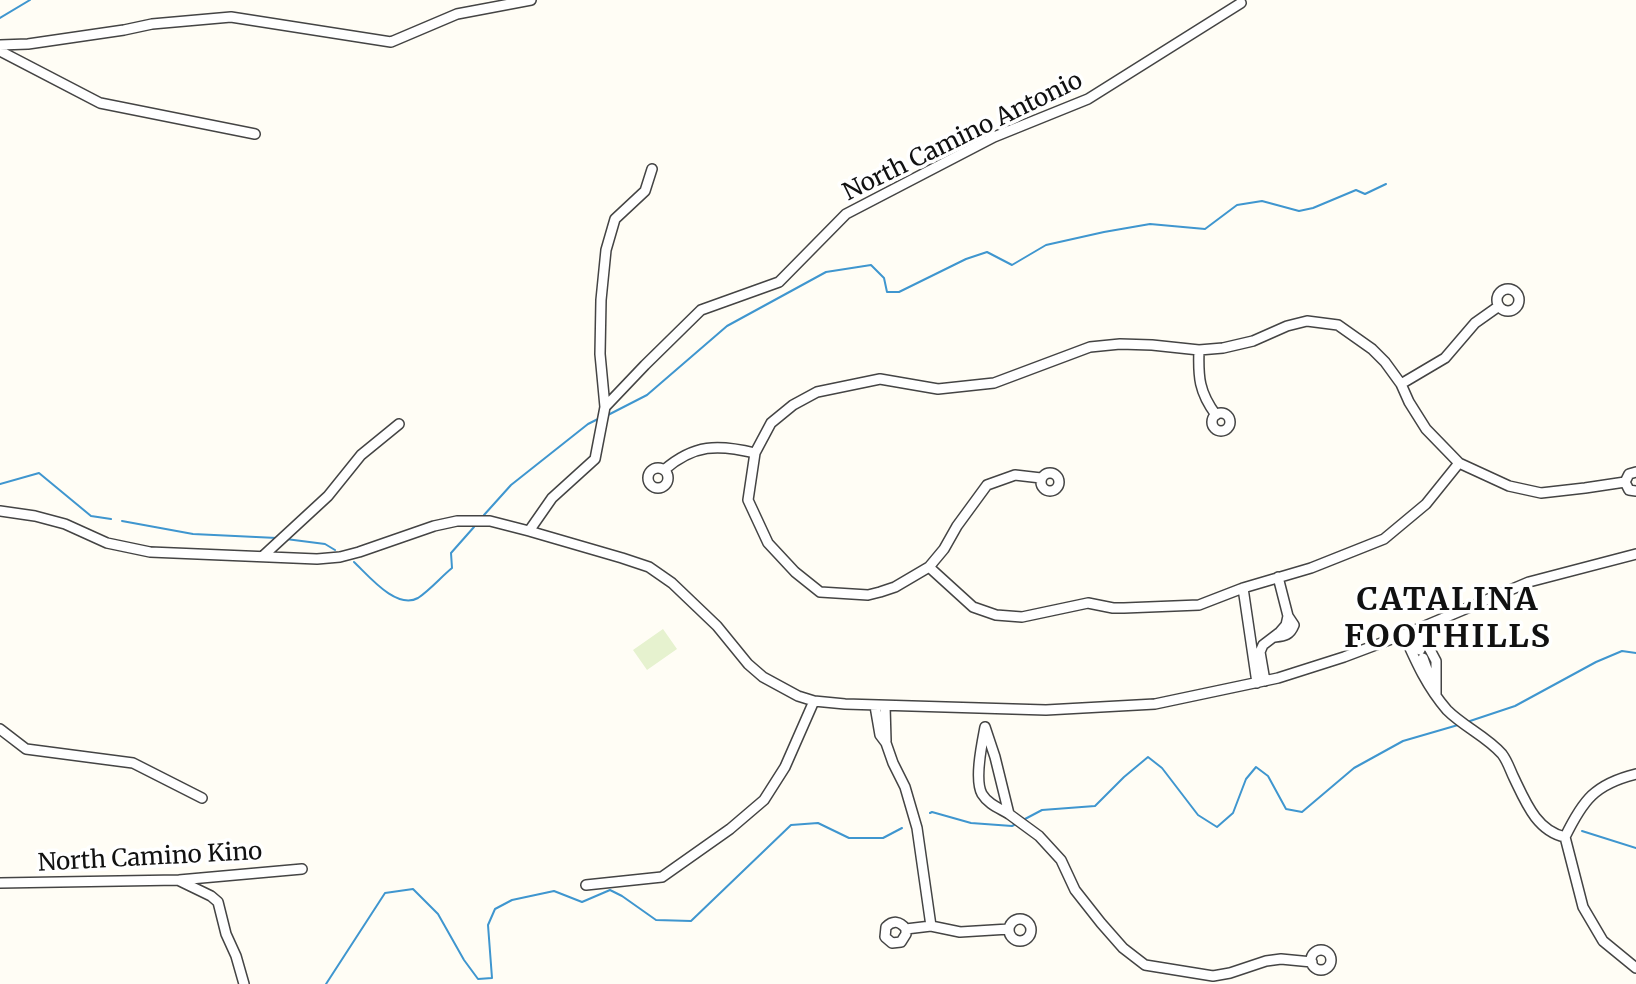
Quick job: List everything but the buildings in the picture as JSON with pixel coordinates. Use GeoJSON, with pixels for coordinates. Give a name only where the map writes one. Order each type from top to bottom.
{"type":"FeatureCollection","features":[{"type":"Feature","properties":{"kind":"street"},"geometry":{"type":"LineString","coordinates":[[0,45],[28,44],[152,24],[231,17],[391,42],[457,14],[531,0]]}},
{"type":"Feature","properties":{"kind":"street","name":"North Camino Antonio"},"geometry":{"type":"LineString","coordinates":[[605,407],[701,310],[779,282],[846,214],[994,137],[1088,99],[1241,3]]}},
{"type":"Feature","properties":{"kind":"street"},"geometry":{"type":"LineString","coordinates":[[0,51],[100,103],[255,134]]}},
{"type":"Feature","properties":{"kind":"street"},"geometry":{"type":"LineString","coordinates":[[530,531],[552,498],[595,459],[605,407],[600,341],[606,250],[615,219],[645,191],[652,169]]}},
{"type":"Feature","properties":{"kind":"street"},"geometry":{"type":"LineString","coordinates":[[1401,384],[1445,358],[1475,323],[1499,306]]}},
{"type":"Feature","properties":{"kind":"street"},"geometry":{"type":"LineString","coordinates":[[1041,478],[1015,475],[987,485],[929,567],[901,584],[867,595],[820,592],[795,572],[768,543],[748,500],[755,453],[771,423],[793,405],[817,392],[880,380],[938,388],[995,383],[1097,346],[1136,344],[1199,350],[1223,348],[1253,341],[1287,326],[1307,321],[1338,326],[1363,341],[1385,362],[1401,384],[1426,429],[1459,463],[1509,486],[1541,492],[1625,482]]}},
{"type":"Feature","properties":{"kind":"street"},"geometry":{"type":"LineString","coordinates":[[1199,350],[1202,390],[1216,415]]}},
{"type":"Feature","properties":{"kind":"street"},"geometry":{"type":"LineString","coordinates":[[263,556],[328,496],[361,454],[399,424]]}},
{"type":"Feature","properties":{"kind":"street"},"geometry":{"type":"LineString","coordinates":[[664,470],[702,449],[731,447],[755,453]]}},
{"type":"Feature","properties":{"kind":"street"},"geometry":{"type":"LineString","coordinates":[[929,567],[973,607],[996,615],[1021,617],[1088,603],[1113,608],[1199,605],[1243,588],[1311,568],[1384,539],[1426,504],[1459,463]]}},
{"type":"Feature","properties":{"kind":"street"},"geometry":{"type":"LineString","coordinates":[[1625,482],[1629,474],[1636,472]]}},
{"type":"Feature","properties":{"kind":"street"},"geometry":{"type":"LineString","coordinates":[[1625,482],[1629,490],[1636,491]]}},
{"type":"Feature","properties":{"kind":"street"},"geometry":{"type":"LineString","coordinates":[[0,511],[65,524],[107,543],[150,552],[317,559],[359,552],[434,526],[457,521],[490,521],[649,567],[672,583],[717,626],[748,664],[763,677],[798,696],[814,701],[880,706],[1072,709],[1155,704],[1261,682],[1344,657],[1412,632],[1529,582],[1636,554]]}},
{"type":"Feature","properties":{"kind":"street"},"geometry":{"type":"LineString","coordinates":[[1261,682],[1260,652],[1263,645],[1286,625],[1288,616],[1278,578]]}},
{"type":"Feature","properties":{"kind":"street"},"geometry":{"type":"LineString","coordinates":[[1243,588],[1261,682]]}},
{"type":"Feature","properties":{"kind":"street"},"geometry":{"type":"LineString","coordinates":[[1412,632],[1436,694]]}},
{"type":"Feature","properties":{"kind":"street"},"geometry":{"type":"LineString","coordinates":[[1412,632],[1421,674],[1447,710],[1502,754],[1533,814],[1545,828],[1565,837]]}},
{"type":"Feature","properties":{"kind":"street"},"geometry":{"type":"LineString","coordinates":[[1412,632],[1436,661],[1436,694]]}},
{"type":"Feature","properties":{"kind":"street"},"geometry":{"type":"LineString","coordinates":[[586,885],[662,877],[730,829],[764,800],[785,767],[814,701]]}},
{"type":"Feature","properties":{"kind":"street"},"geometry":{"type":"LineString","coordinates":[[880,706],[886,743],[905,786],[917,828],[931,926]]}},
{"type":"Feature","properties":{"kind":"street"},"geometry":{"type":"LineString","coordinates":[[983,708],[985,727],[1009,814]]}},
{"type":"Feature","properties":{"kind":"street"},"geometry":{"type":"LineString","coordinates":[[985,727],[979,766],[981,792],[992,804],[1039,836],[1061,859],[1075,890],[1123,948],[1144,965],[1213,975],[1230,973],[1266,961],[1312,961]]}},
{"type":"Feature","properties":{"kind":"street"},"geometry":{"type":"LineString","coordinates":[[0,729],[26,749],[134,763],[202,798]]}},
{"type":"Feature","properties":{"kind":"street"},"geometry":{"type":"LineString","coordinates":[[1636,774],[1613,781],[1594,792],[1583,804],[1565,837],[1583,907],[1603,941],[1636,968]]}},
{"type":"Feature","properties":{"kind":"street","name":"North Camino Kino"},"geometry":{"type":"LineString","coordinates":[[0,883],[179,880],[302,869]]}},
{"type":"Feature","properties":{"kind":"street"},"geometry":{"type":"LineString","coordinates":[[179,880],[218,902],[244,984]]}},
{"type":"Feature","properties":{"kind":"street"},"geometry":{"type":"LineString","coordinates":[[906,929],[931,926],[960,932],[1009,929]]}},
{"type":"Feature","properties":{"kind":"green space"},"geometry":{"type":"Polygon","coordinates":[[[663,629],[677,649],[647,670],[633,650],[663,629]]]}},
{"type":"Feature","properties":{"kind":"waterway"},"geometry":{"type":"LineString","coordinates":[[0,18],[30,0]]}},
{"type":"Feature","properties":{"kind":"waterway"},"geometry":{"type":"LineString","coordinates":[[606,416],[647,395],[727,326],[826,272],[871,265],[884,278],[887,292],[899,292],[966,259],[987,252],[1012,265],[1046,245],[1104,232],[1150,224],[1205,229],[1237,205],[1262,201],[1299,211],[1356,190],[1365,194],[1386,184]]}},
{"type":"Feature","properties":{"kind":"waterway"},"geometry":{"type":"LineString","coordinates":[[484,515],[511,485],[598,419]]}},
{"type":"Feature","properties":{"kind":"waterway"},"geometry":{"type":"LineString","coordinates":[[0,484],[39,473],[91,516],[111,519]]}},
{"type":"Feature","properties":{"kind":"waterway"},"geometry":{"type":"LineString","coordinates":[[122,521],[193,534],[277,538]]}},
{"type":"Feature","properties":{"kind":"waterway"},"geometry":{"type":"LineString","coordinates":[[354,562],[392,595],[401,599],[418,598],[452,568],[451,553],[474,527]]}},
{"type":"Feature","properties":{"kind":"waterway"},"geometry":{"type":"LineString","coordinates":[[286,539],[325,544],[335,550]]}},
{"type":"Feature","properties":{"kind":"waterway"},"geometry":{"type":"LineString","coordinates":[[1470,721],[1515,706],[1596,662],[1622,651],[1636,653]]}},
{"type":"Feature","properties":{"kind":"waterway"},"geometry":{"type":"LineString","coordinates":[[1025,819],[1042,810],[1095,806],[1148,757],[1162,768],[1198,815],[1217,827],[1233,813],[1246,779],[1256,767],[1268,776],[1286,809],[1302,812],[1354,768],[1403,741],[1458,725]]}},
{"type":"Feature","properties":{"kind":"waterway"},"geometry":{"type":"LineString","coordinates":[[930,813],[971,823],[1014,825]]}},
{"type":"Feature","properties":{"kind":"waterway"},"geometry":{"type":"LineString","coordinates":[[326,984],[385,893],[413,889],[438,914],[478,979],[492,978],[488,925],[495,909],[512,900],[554,891],[582,902],[610,890],[656,920],[691,921],[791,825],[818,823],[849,838],[883,838],[902,828]]}},
{"type":"Feature","properties":{"kind":"waterway"},"geometry":{"type":"LineString","coordinates":[[1582,831],[1636,848]]}},
{"type":"Feature","properties":{"kind":"district","name":"CATALINA FOOTHILLS"},"geometry":{"type":"Point","coordinates":[1448,620]}}]}
